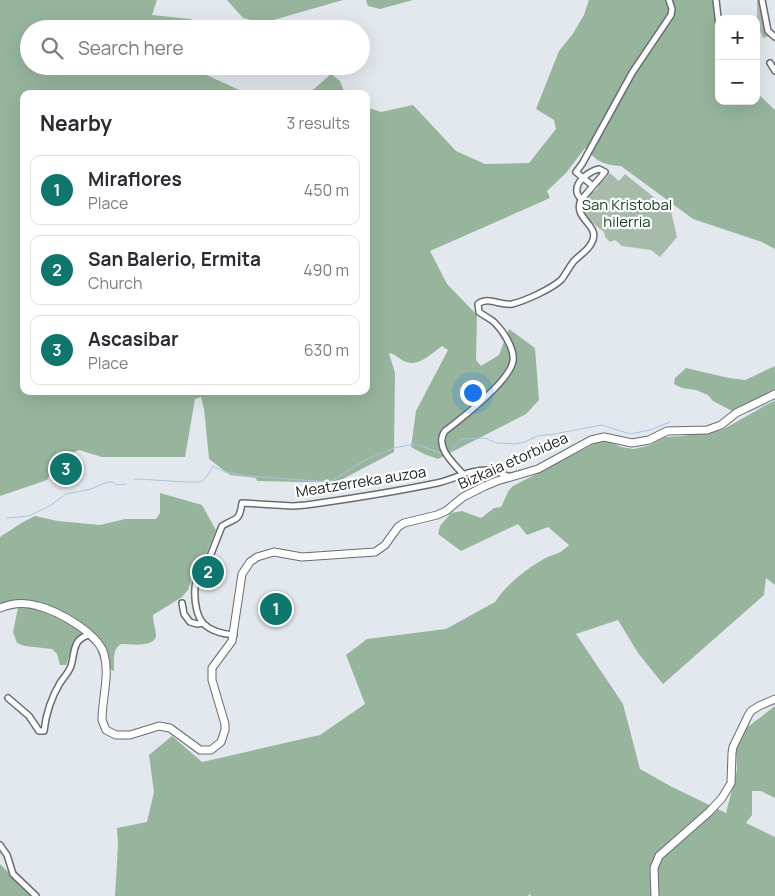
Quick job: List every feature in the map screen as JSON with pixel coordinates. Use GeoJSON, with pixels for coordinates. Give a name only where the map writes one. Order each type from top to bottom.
{"type":"FeatureCollection","features":[{"type":"Feature","properties":{"kind":"street"},"geometry":{"type":"LineString","coordinates":[[593,186],[576,172],[632,73],[671,15],[672,9],[669,0]]}},
{"type":"Feature","properties":{"kind":"street"},"geometry":{"type":"LineString","coordinates":[[716,0],[718,15]]}},
{"type":"Feature","properties":{"kind":"street"},"geometry":{"type":"LineString","coordinates":[[762,0],[768,31],[774,37]]}},
{"type":"Feature","properties":{"kind":"street"},"geometry":{"type":"LineString","coordinates":[[770,62],[775,71]]}},
{"type":"Feature","properties":{"kind":"street"},"geometry":{"type":"LineString","coordinates":[[463,474],[447,455],[442,443],[442,435],[495,388],[508,372],[513,362],[511,350],[504,336],[493,321],[479,312],[478,304],[488,300],[503,304],[513,303],[544,290],[562,278],[590,245],[594,237],[593,230],[580,214],[578,206],[605,172],[599,169],[593,170],[582,178],[577,186],[577,192],[581,200]]}},
{"type":"Feature","properties":{"kind":"street","name":"Bizkaia etorbidea"},"geometry":{"type":"LineString","coordinates":[[0,608],[13,603],[37,605],[62,616],[89,635],[98,644],[104,652],[106,663],[102,708],[103,725],[106,730],[122,736],[155,726],[164,726],[178,734],[195,748],[206,751],[215,748],[221,742],[225,730],[212,668],[232,640],[242,574],[250,562],[257,557],[274,552],[302,557],[375,552],[385,545],[398,527],[404,523],[437,515],[470,493],[497,481],[538,468],[598,438],[604,437],[632,443],[648,440],[667,432],[707,430],[721,425],[736,414],[775,394]]}},
{"type":"Feature","properties":{"kind":"street","name":"Meatzerreka auzoa"},"geometry":{"type":"LineString","coordinates":[[202,623],[199,616],[195,585],[199,568],[203,562],[209,559],[222,526],[236,521],[240,514],[242,503],[306,505],[434,483],[463,474],[489,470],[511,477]]}},
{"type":"Feature","properties":{"kind":"street"},"geometry":{"type":"LineString","coordinates":[[182,603],[184,614],[190,622],[202,623],[213,630],[234,635]]}},
{"type":"Feature","properties":{"kind":"street"},"geometry":{"type":"LineString","coordinates":[[8,698],[33,720],[39,731],[44,731],[48,710],[54,694],[71,666],[76,643],[81,638],[89,635]]}},
{"type":"Feature","properties":{"kind":"street"},"geometry":{"type":"LineString","coordinates":[[655,896],[654,868],[659,856],[722,798],[728,789],[732,777],[733,747],[748,716],[759,706],[775,699]]}},
{"type":"Feature","properties":{"kind":"street"},"geometry":{"type":"LineString","coordinates":[[0,845],[7,855],[13,874],[36,896]]}},
{"type":"Feature","properties":{"kind":"green space"},"geometry":{"type":"Polygon","coordinates":[[[0,0],[157,0],[152,15],[192,20],[20,20],[20,75],[206,75],[239,90],[20,90],[20,395],[370,395],[370,108],[381,112],[413,105],[456,151],[485,164],[529,163],[556,129],[554,120],[536,109],[559,51],[572,35],[584,15],[589,0],[714,0],[716,15],[715,105],[760,105],[760,96],[775,110],[775,249],[762,242],[693,219],[621,166],[600,162],[585,148],[566,173],[547,191],[550,198],[430,251],[447,284],[477,315],[476,360],[481,366],[499,355],[509,329],[535,348],[539,400],[526,414],[438,459],[424,454],[411,447],[416,411],[448,350],[442,346],[416,363],[404,361],[389,353],[395,373],[394,452],[339,481],[257,481],[256,478],[230,475],[209,459],[201,397],[195,399],[185,457],[102,457],[79,450],[60,458],[47,480],[0,496],[0,0]]]}},
{"type":"Feature","properties":{"kind":"green space"},"geometry":{"type":"Polygon","coordinates":[[[227,0],[343,0],[273,20],[243,18],[227,0]]]}},
{"type":"Feature","properties":{"kind":"green space"},"geometry":{"type":"Polygon","coordinates":[[[366,0],[413,0],[380,9],[368,6],[366,0]]]}},
{"type":"Feature","properties":{"kind":"green space"},"geometry":{"type":"Polygon","coordinates":[[[757,0],[759,0],[763,23],[769,36],[763,38],[760,31],[760,15],[757,15],[757,0]]]}},
{"type":"Feature","properties":{"kind":"green space"},"geometry":{"type":"Polygon","coordinates":[[[332,75],[340,81],[343,90],[313,90],[332,75]]]}},
{"type":"Feature","properties":{"kind":"green space","name":"San Kristobal hilerria"},"geometry":{"type":"Polygon","coordinates":[[[610,173],[619,181],[625,174],[671,211],[677,237],[660,257],[651,250],[622,246],[615,240],[610,242],[605,237],[604,232],[589,220],[581,208],[590,197],[588,195],[597,189],[601,180],[603,181],[610,173]]]}},
{"type":"Feature","properties":{"kind":"green space"},"geometry":{"type":"Polygon","coordinates":[[[775,366],[775,391],[734,412],[713,401],[708,395],[674,384],[675,378],[686,368],[745,380],[775,366]]]}},
{"type":"Feature","properties":{"kind":"green space"},"geometry":{"type":"Polygon","coordinates":[[[775,400],[775,585],[766,578],[764,595],[663,684],[638,653],[618,620],[576,634],[623,704],[640,769],[726,813],[737,770],[736,750],[745,729],[775,706],[775,798],[761,791],[752,791],[752,815],[746,823],[775,837],[775,896],[531,896],[530,894],[528,896],[115,896],[117,828],[147,822],[154,792],[149,755],[172,736],[202,762],[320,735],[365,704],[346,655],[367,639],[446,629],[495,602],[510,584],[523,573],[569,545],[548,527],[527,535],[518,524],[461,551],[438,534],[440,526],[451,513],[462,511],[481,518],[494,508],[501,507],[513,486],[598,442],[608,441],[621,447],[634,449],[650,445],[665,437],[722,430],[775,400]]]}},
{"type":"Feature","properties":{"kind":"green space"},"geometry":{"type":"Polygon","coordinates":[[[160,493],[202,505],[216,530],[207,552],[194,572],[188,590],[182,597],[153,615],[156,636],[154,640],[146,644],[121,644],[118,646],[114,656],[114,671],[103,666],[96,647],[84,636],[75,640],[66,665],[60,665],[57,654],[52,649],[25,646],[17,643],[13,632],[18,608],[0,612],[0,537],[35,516],[58,521],[100,525],[125,519],[156,519],[160,513],[160,493]]]}},
{"type":"Feature","properties":{"kind":"green space"},"geometry":{"type":"Polygon","coordinates":[[[0,864],[32,896],[0,896],[0,864]]]}},
{"type":"Feature","properties":{"kind":"waterway"},"geometry":{"type":"LineString","coordinates":[[745,413],[775,401]]}},
{"type":"Feature","properties":{"kind":"waterway"},"geometry":{"type":"LineString","coordinates":[[449,452],[462,439],[485,438],[496,443],[515,444],[525,442],[537,436],[602,425],[630,434],[650,430],[670,422]]}},
{"type":"Feature","properties":{"kind":"waterway"},"geometry":{"type":"LineString","coordinates":[[134,480],[198,482],[205,478],[213,466],[225,472],[247,476],[330,482],[365,460],[394,448],[415,444],[443,454]]}},
{"type":"Feature","properties":{"kind":"waterway"},"geometry":{"type":"LineString","coordinates":[[7,518],[29,516],[51,505],[66,494],[91,489],[107,482],[113,482],[117,485],[126,484]]}},
{"type":"Feature","properties":{"kind":"place","name":"Ascasibar"},"geometry":{"type":"Point","coordinates":[66,469]}},
{"type":"Feature","properties":{"kind":"place","name":"San Balerio, Ermita"},"geometry":{"type":"Point","coordinates":[208,572]}},
{"type":"Feature","properties":{"kind":"place","name":"Miraflores"},"geometry":{"type":"Point","coordinates":[276,609]}}]}
